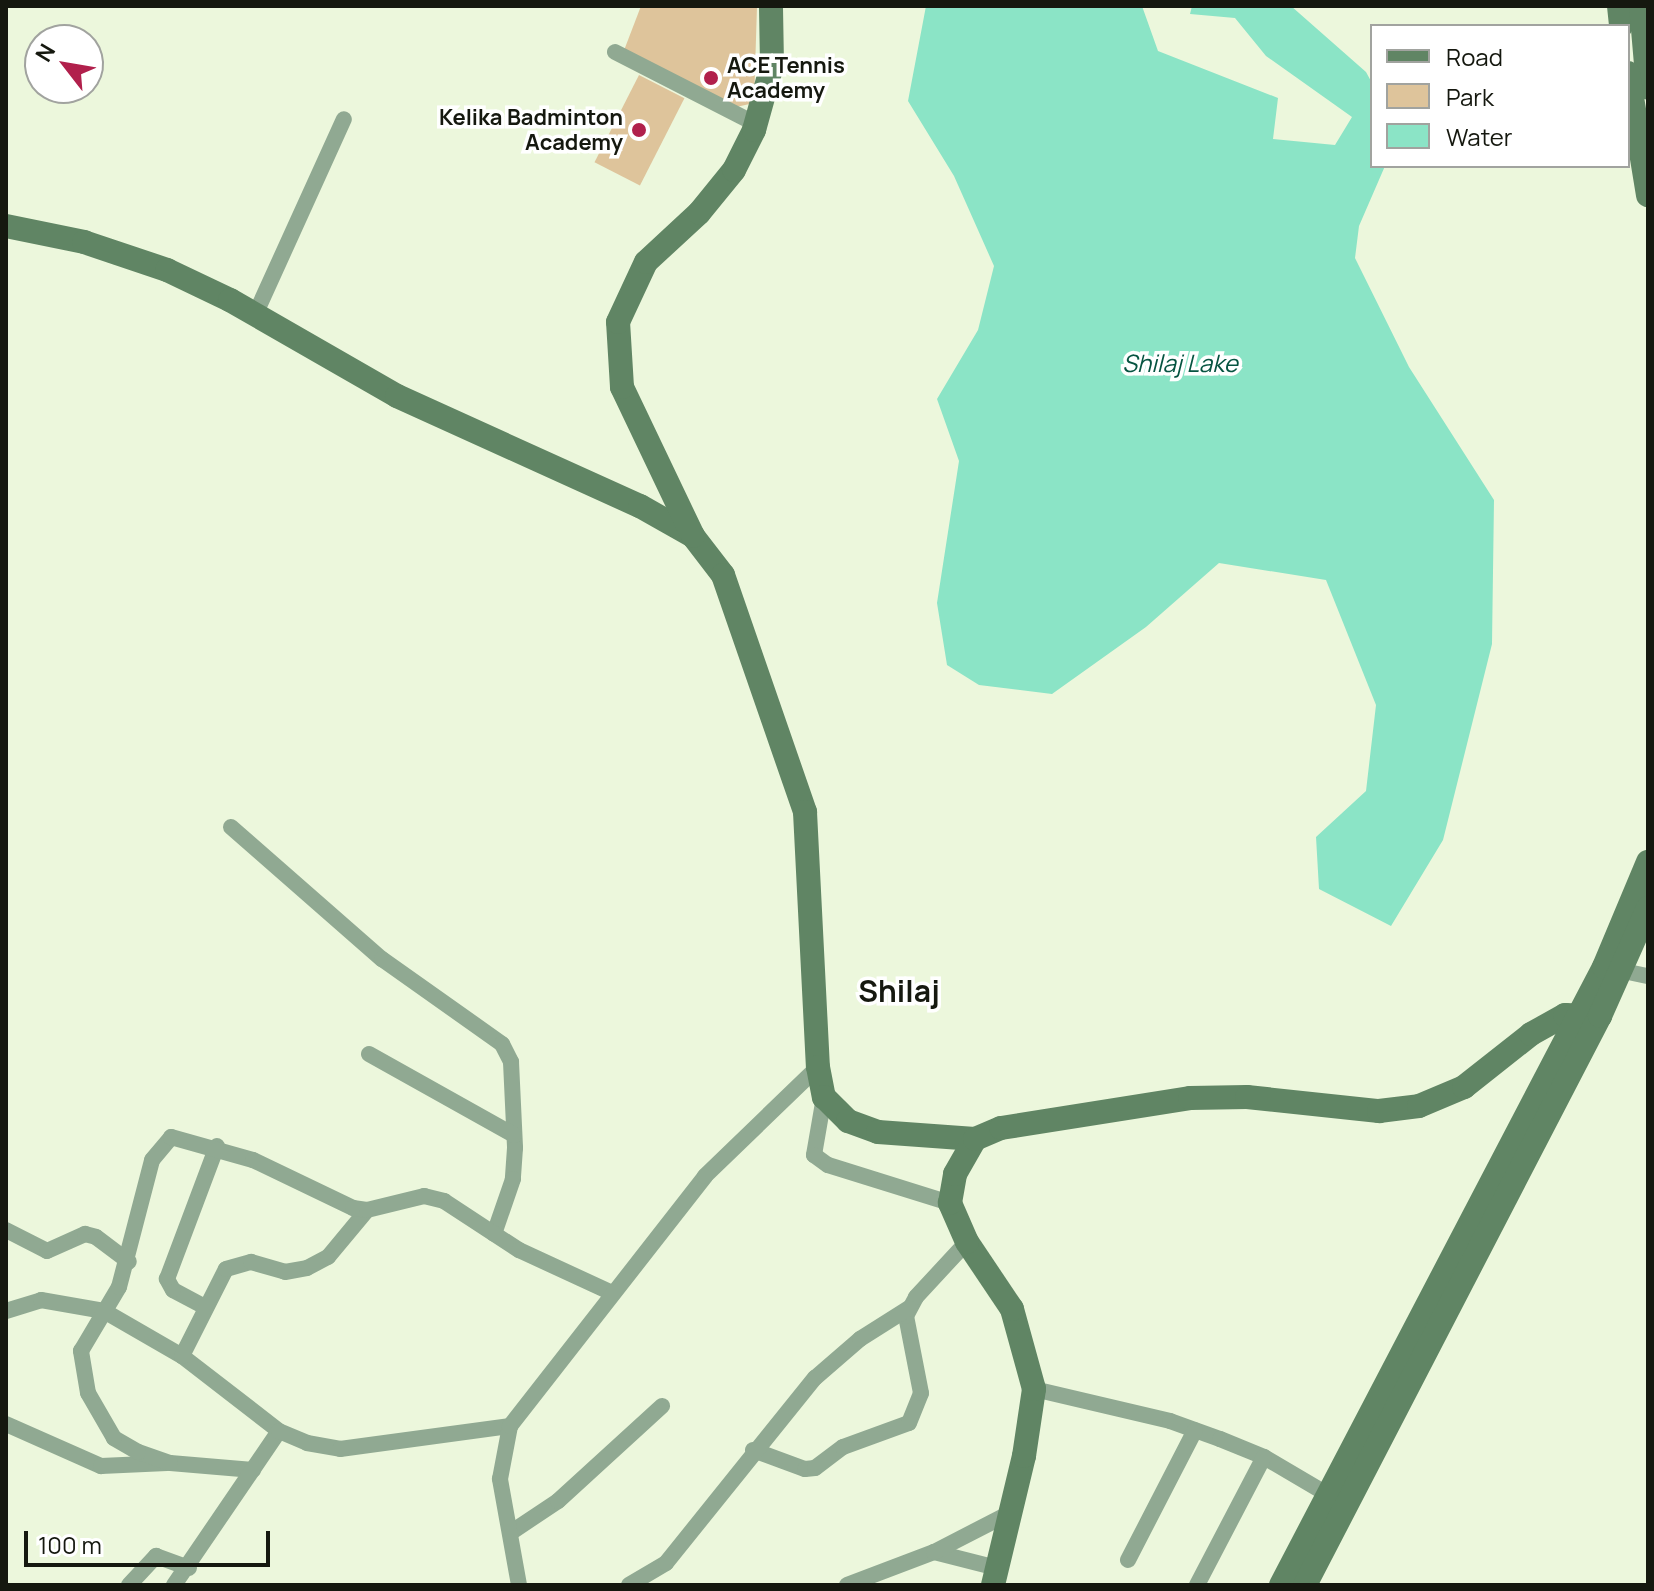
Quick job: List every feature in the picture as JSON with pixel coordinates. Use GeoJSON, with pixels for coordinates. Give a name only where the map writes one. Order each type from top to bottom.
{"type":"FeatureCollection","features":[{"type":"Feature","properties":{"kind":"street"},"geometry":{"type":"LineString","coordinates":[[771,6],[772,65],[756,124],[734,170],[699,213],[646,262],[618,322],[622,387],[693,536],[723,575],[805,812],[818,1067],[824,1097],[814,1155],[828,1165],[950,1203]]}},
{"type":"Feature","properties":{"kind":"street"},"geometry":{"type":"LineString","coordinates":[[1641,6],[1648,88]]}},
{"type":"Feature","properties":{"kind":"street"},"geometry":{"type":"LineString","coordinates":[[615,52],[756,124]]}},
{"type":"Feature","properties":{"kind":"street"},"geometry":{"type":"LineString","coordinates":[[1630,85],[1648,195]]}},
{"type":"Feature","properties":{"kind":"street"},"geometry":{"type":"LineString","coordinates":[[255,315],[344,119]]}},
{"type":"Feature","properties":{"kind":"street"},"geometry":{"type":"LineString","coordinates":[[6,226],[84,242],[167,270],[255,315],[397,396],[640,506],[693,536]]}},
{"type":"Feature","properties":{"kind":"street"},"geometry":{"type":"LineString","coordinates":[[231,827],[382,959],[502,1044],[511,1062],[513,1179],[494,1234]]}},
{"type":"Feature","properties":{"kind":"street"},"geometry":{"type":"LineString","coordinates":[[1613,969],[1648,862]]}},
{"type":"Feature","properties":{"kind":"street"},"geometry":{"type":"LineString","coordinates":[[1281,1585],[1335,1499],[1648,908]]}},
{"type":"Feature","properties":{"kind":"street"},"geometry":{"type":"LineString","coordinates":[[1613,969],[1648,976]]}},
{"type":"Feature","properties":{"kind":"street"},"geometry":{"type":"LineString","coordinates":[[824,1097],[848,1121],[878,1132],[975,1139],[1001,1128],[1190,1098],[1247,1097],[1379,1111],[1419,1106],[1464,1087],[1531,1034],[1590,1015]]}},
{"type":"Feature","properties":{"kind":"street"},"geometry":{"type":"LineString","coordinates":[[369,1054],[514,1135]]}},
{"type":"Feature","properties":{"kind":"street"},"geometry":{"type":"LineString","coordinates":[[520,1585],[500,1479],[510,1426],[705,1176],[818,1067]]}},
{"type":"Feature","properties":{"kind":"street"},"geometry":{"type":"LineString","coordinates":[[170,1463],[114,1438],[93,1407],[81,1351],[129,1262],[159,1145],[181,1136],[217,1146],[367,1210]]}},
{"type":"Feature","properties":{"kind":"street"},"geometry":{"type":"LineString","coordinates":[[934,1552],[995,1576],[1034,1389],[1012,1309],[967,1242],[950,1203],[955,1174],[975,1139]]}},
{"type":"Feature","properties":{"kind":"street"},"geometry":{"type":"LineString","coordinates":[[205,1307],[173,1290],[167,1279],[217,1146]]}},
{"type":"Feature","properties":{"kind":"street"},"geometry":{"type":"LineString","coordinates":[[182,1356],[217,1282],[236,1262],[285,1272],[307,1268],[328,1257],[367,1210],[424,1196],[444,1201],[494,1234],[612,1293]]}},
{"type":"Feature","properties":{"kind":"street"},"geometry":{"type":"LineString","coordinates":[[6,1230],[47,1251],[85,1234],[96,1237],[129,1262]]}},
{"type":"Feature","properties":{"kind":"street"},"geometry":{"type":"LineString","coordinates":[[629,1585],[666,1563],[753,1450],[840,1354],[909,1308],[967,1242]]}},
{"type":"Feature","properties":{"kind":"street"},"geometry":{"type":"LineString","coordinates":[[6,1311],[41,1300],[104,1311],[182,1356],[279,1431],[307,1443],[340,1449],[510,1426]]}},
{"type":"Feature","properties":{"kind":"street"},"geometry":{"type":"LineString","coordinates":[[753,1450],[805,1469],[815,1468],[843,1447],[909,1423],[921,1393],[907,1325],[909,1308]]}},
{"type":"Feature","properties":{"kind":"street"},"geometry":{"type":"LineString","coordinates":[[1034,1389],[1195,1430],[1264,1457],[1335,1499]]}},
{"type":"Feature","properties":{"kind":"street"},"geometry":{"type":"LineString","coordinates":[[510,1533],[558,1501],[662,1406]]}},
{"type":"Feature","properties":{"kind":"street"},"geometry":{"type":"LineString","coordinates":[[8,1428],[101,1466],[170,1463],[253,1470]]}},
{"type":"Feature","properties":{"kind":"street"},"geometry":{"type":"LineString","coordinates":[[1128,1560],[1195,1430]]}},
{"type":"Feature","properties":{"kind":"street"},"geometry":{"type":"LineString","coordinates":[[174,1585],[189,1568],[279,1431]]}},
{"type":"Feature","properties":{"kind":"street"},"geometry":{"type":"LineString","coordinates":[[1197,1585],[1264,1457]]}},
{"type":"Feature","properties":{"kind":"street"},"geometry":{"type":"LineString","coordinates":[[1305,1585],[1335,1499]]}},
{"type":"Feature","properties":{"kind":"street"},"geometry":{"type":"LineString","coordinates":[[847,1585],[934,1552],[1010,1513]]}},
{"type":"Feature","properties":{"kind":"street"},"geometry":{"type":"LineString","coordinates":[[129,1585],[156,1556],[189,1568]]}},
{"type":"Feature","properties":{"kind":"green space","name":"ACE Tennis Academy"},"geometry":{"type":"Polygon","coordinates":[[[641,6],[757,6],[754,103],[723,110],[623,53],[641,6]]]}},
{"type":"Feature","properties":{"kind":"green space","name":"Kelika Badminton Academy"},"geometry":{"type":"Polygon","coordinates":[[[639,75],[684,98],[640,185],[595,162],[639,75]]]}},
{"type":"Feature","properties":{"kind":"water","name":"Shilaj Lake"},"geometry":{"type":"Polygon","coordinates":[[[926,6],[1142,6],[1158,51],[1278,98],[1273,139],[1335,145],[1352,117],[1266,56],[1235,18],[1190,14],[1192,6],[1291,6],[1366,72],[1370,79],[1370,168],[1384,168],[1359,226],[1355,258],[1409,367],[1494,500],[1492,644],[1443,840],[1391,926],[1319,889],[1316,837],[1366,791],[1376,705],[1326,580],[1219,563],[1146,627],[1052,694],[979,685],[947,665],[937,603],[959,461],[937,399],[978,330],[994,266],[954,176],[908,101],[926,6]]]}},
{"type":"Feature","properties":{"kind":"place","name":"ACE Tennis Academy"},"geometry":{"type":"Point","coordinates":[711,78]}},
{"type":"Feature","properties":{"kind":"place","name":"Kelika Badminton Academy"},"geometry":{"type":"Point","coordinates":[639,130]}},
{"type":"Feature","properties":{"kind":"district","name":"Shilaj"},"geometry":{"type":"Point","coordinates":[899,991]}}]}
